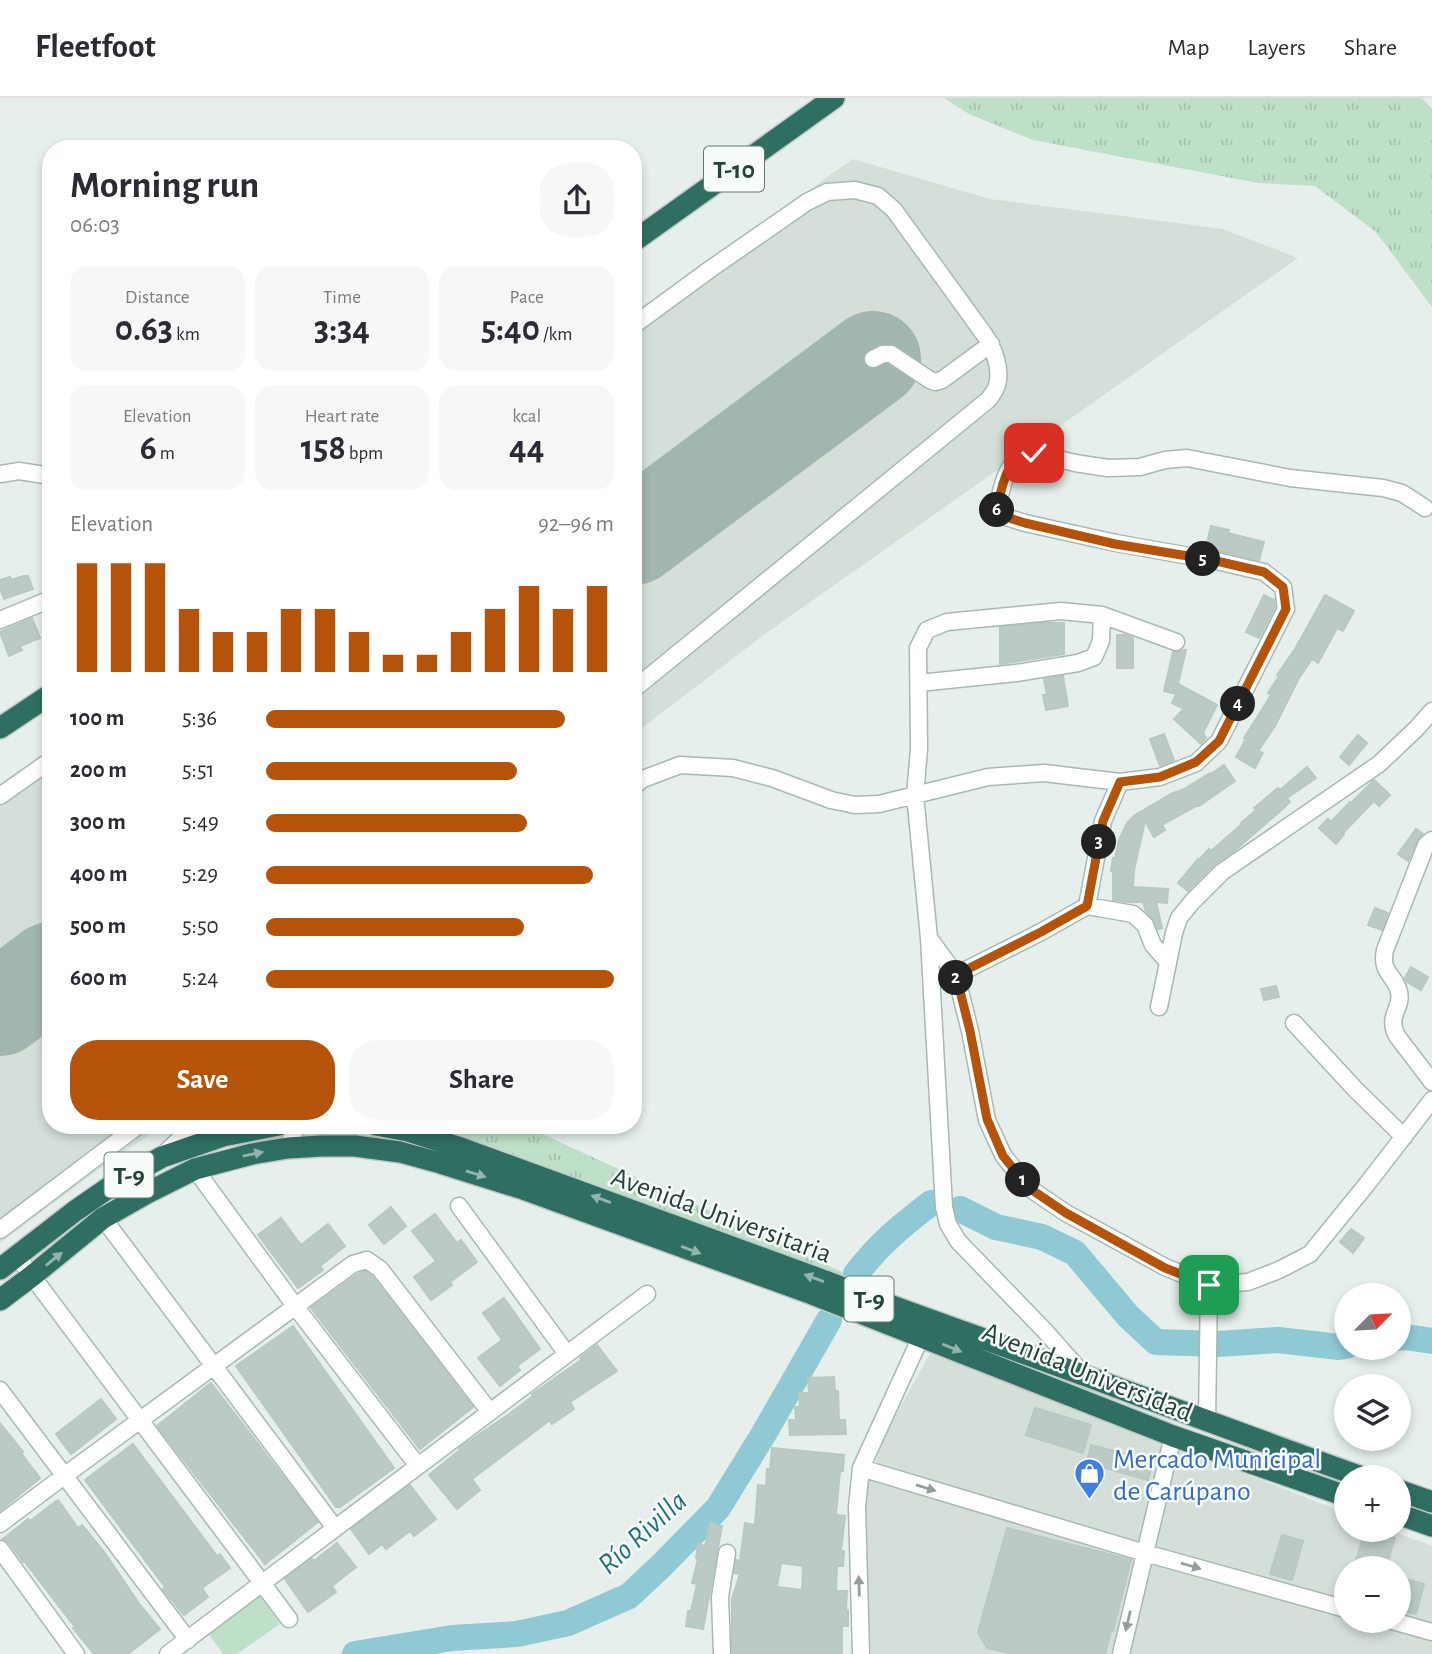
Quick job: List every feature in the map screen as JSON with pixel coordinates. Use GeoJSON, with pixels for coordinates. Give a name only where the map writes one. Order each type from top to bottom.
{"type":"FeatureCollection","features":[{"type":"Feature","properties":{"kind":"highway","name":"T-10"},"geometry":{"type":"LineString","coordinates":[[642,235],[834,98]]}},
{"type":"Feature","properties":{"kind":"highway"},"geometry":{"type":"LineString","coordinates":[[0,728],[42,700]]}},
{"type":"Feature","properties":{"kind":"highway","name":"T-9"},"geometry":{"type":"LineString","coordinates":[[9,1263],[117,1182],[162,1157],[233,1134]]}},
{"type":"Feature","properties":{"kind":"highway","name":"Avenida Universitaria"},"geometry":{"type":"LineString","coordinates":[[415,1134],[461,1148],[925,1328],[1085,1376],[1334,1467]]}},
{"type":"Feature","properties":{"kind":"highway","name":"Avenida Universitaria"},"geometry":{"type":"LineString","coordinates":[[0,1300],[103,1218],[195,1169],[251,1154],[322,1146],[355,1146],[400,1152],[440,1163],[520,1188],[812,1294]]}},
{"type":"Feature","properties":{"kind":"highway","name":"Avenida Universidad"},"geometry":{"type":"LineString","coordinates":[[812,1294],[925,1328],[1173,1436],[1334,1492]]}},
{"type":"Feature","properties":{"kind":"highway"},"geometry":{"type":"LineString","coordinates":[[1411,1495],[1432,1502]]}},
{"type":"Feature","properties":{"kind":"highway"},"geometry":{"type":"LineString","coordinates":[[1411,1519],[1432,1526]]}},
{"type":"Feature","properties":{"kind":"street"},"geometry":{"type":"LineString","coordinates":[[642,320],[807,202],[827,192],[855,190],[878,196],[894,210],[991,344],[998,369],[997,386],[988,400],[642,682]]}},
{"type":"Feature","properties":{"kind":"street"},"geometry":{"type":"LineString","coordinates":[[873,359],[883,354],[891,354],[935,382],[943,380],[991,344]]}},
{"type":"Feature","properties":{"kind":"street"},"geometry":{"type":"LineString","coordinates":[[642,780],[680,765],[733,768],[772,778],[831,800],[855,805],[878,804],[988,777],[1044,773],[1120,782],[1160,777],[1196,762],[1219,741],[1286,609],[1283,587],[1264,572],[1212,560],[1115,544],[996,514],[1006,471],[1017,459],[1034,453],[1108,468],[1140,467],[1165,460],[1187,458],[1290,478],[1383,488],[1402,493],[1425,508]]}},
{"type":"Feature","properties":{"kind":"street"},"geometry":{"type":"LineString","coordinates":[[0,474],[19,471],[42,475]]}},
{"type":"Feature","properties":{"kind":"street"},"geometry":{"type":"LineString","coordinates":[[0,620],[42,603]]}},
{"type":"Feature","properties":{"kind":"street"},"geometry":{"type":"LineString","coordinates":[[1085,1376],[958,1241],[948,1224],[944,1207],[929,938],[915,795],[919,749],[918,648],[927,630],[947,622],[1061,611],[1102,615],[1176,642]]}},
{"type":"Feature","properties":{"kind":"street"},"geometry":{"type":"LineString","coordinates":[[919,683],[1016,673],[1078,663],[1094,657],[1101,641],[1102,615]]}},
{"type":"Feature","properties":{"kind":"street"},"geometry":{"type":"LineString","coordinates":[[1158,1007],[1171,942],[1179,918],[1192,902],[1222,872],[1379,764],[1432,711]]}},
{"type":"Feature","properties":{"kind":"street"},"geometry":{"type":"LineString","coordinates":[[0,796],[42,766]]}},
{"type":"Feature","properties":{"kind":"street"},"geometry":{"type":"LineString","coordinates":[[1087,906],[1103,821],[1120,782]]}},
{"type":"Feature","properties":{"kind":"street"},"geometry":{"type":"LineString","coordinates":[[1432,839],[1426,845],[1383,960],[1400,994],[1392,1019],[1393,1028],[1432,1082]]}},
{"type":"Feature","properties":{"kind":"street"},"geometry":{"type":"LineString","coordinates":[[956,975],[1087,906],[1133,914],[1144,925],[1153,945],[1167,961]]}},
{"type":"Feature","properties":{"kind":"street"},"geometry":{"type":"LineString","coordinates":[[929,938],[956,975],[987,1119],[1003,1156],[1029,1188],[1066,1213],[1165,1268],[1209,1285],[1248,1282],[1310,1254],[1432,1100]]}},
{"type":"Feature","properties":{"kind":"street"},"geometry":{"type":"LineString","coordinates":[[1294,1023],[1404,1137]]}},
{"type":"Feature","properties":{"kind":"street"},"geometry":{"type":"LineString","coordinates":[[0,1230],[127,1134]]}},
{"type":"Feature","properties":{"kind":"street"},"geometry":{"type":"LineString","coordinates":[[162,1157],[185,1134]]}},
{"type":"Feature","properties":{"kind":"street"},"geometry":{"type":"LineString","coordinates":[[283,1134],[288,1148]]}},
{"type":"Feature","properties":{"kind":"street"},"geometry":{"type":"LineString","coordinates":[[288,1148],[293,1134]]}},
{"type":"Feature","properties":{"kind":"street"},"geometry":{"type":"LineString","coordinates":[[195,1169],[295,1306],[418,1466]]}},
{"type":"Feature","properties":{"kind":"street"},"geometry":{"type":"LineString","coordinates":[[459,1206],[567,1354]]}},
{"type":"Feature","properties":{"kind":"street"},"geometry":{"type":"LineString","coordinates":[[103,1218],[335,1528]]}},
{"type":"Feature","properties":{"kind":"street"},"geometry":{"type":"LineString","coordinates":[[0,1524],[353,1264],[367,1260],[380,1269],[491,1412]]}},
{"type":"Feature","properties":{"kind":"street"},"geometry":{"type":"LineString","coordinates":[[9,1263],[32,1276],[289,1619]]}},
{"type":"Feature","properties":{"kind":"street"},"geometry":{"type":"LineString","coordinates":[[1207,1422],[1209,1285]]}},
{"type":"Feature","properties":{"kind":"street"},"geometry":{"type":"LineString","coordinates":[[169,1654],[647,1294]]}},
{"type":"Feature","properties":{"kind":"street"},"geometry":{"type":"LineString","coordinates":[[861,1654],[857,1507],[861,1468],[925,1328]]}},
{"type":"Feature","properties":{"kind":"street"},"geometry":{"type":"LineString","coordinates":[[0,1390],[187,1640]]}},
{"type":"Feature","properties":{"kind":"street"},"geometry":{"type":"LineString","coordinates":[[1121,1654],[1173,1436]]}},
{"type":"Feature","properties":{"kind":"street"},"geometry":{"type":"LineString","coordinates":[[861,1468],[1145,1553],[1334,1606]]}},
{"type":"Feature","properties":{"kind":"street"},"geometry":{"type":"LineString","coordinates":[[0,1549],[76,1654]]}},
{"type":"Feature","properties":{"kind":"street"},"geometry":{"type":"LineString","coordinates":[[722,1654],[720,1597],[727,1553]]}},
{"type":"Feature","properties":{"kind":"street"},"geometry":{"type":"LineString","coordinates":[[1411,1626],[1432,1632]]}},
{"type":"Feature","properties":{"kind":"shaded area"},"geometry":{"type":"Polygon","coordinates":[[[853,159],[990,199],[1223,229],[1298,258],[765,634],[642,728],[642,312],[853,159]]]}},
{"type":"Feature","properties":{"kind":"shaded area"},"geometry":{"type":"Polygon","coordinates":[[[42,760],[42,1134],[150,1134],[0,1243],[0,790],[42,760]]]}},
{"type":"Feature","properties":{"kind":"shaded area","name":"Mercado Municipal de Carúpano"},"geometry":{"type":"Polygon","coordinates":[[[931,1352],[1334,1508],[1334,1542],[1411,1542],[1411,1538],[1432,1546],[1432,1654],[868,1654],[865,1489],[889,1427],[931,1352]]]}},
{"type":"Feature","properties":{"kind":"green space"},"geometry":{"type":"Polygon","coordinates":[[[944,98],[1422,98],[1432,109],[1432,307],[1376,232],[1315,186],[1258,183],[1033,140],[969,114],[944,98]]]}},
{"type":"Feature","properties":{"kind":"green space"},"geometry":{"type":"Polygon","coordinates":[[[454,1134],[542,1134],[879,1289],[454,1134]]]}},
{"type":"Feature","properties":{"kind":"green space"},"geometry":{"type":"Polygon","coordinates":[[[260,1596],[280,1624],[237,1654],[223,1654],[208,1633],[260,1596]]]}},
{"type":"Feature","properties":{"kind":"building"},"geometry":{"type":"Polygon","coordinates":[[[1211,526],[1264,542],[1259,560],[1206,548],[1211,526]]]}},
{"type":"Feature","properties":{"kind":"building"},"geometry":{"type":"Polygon","coordinates":[[[28,576],[33,589],[4,599],[0,580],[28,576]]]}},
{"type":"Feature","properties":{"kind":"building"},"geometry":{"type":"Polygon","coordinates":[[[1264,595],[1274,600],[1275,607],[1259,638],[1246,632],[1264,595]]]}},
{"type":"Feature","properties":{"kind":"building"},"geometry":{"type":"Polygon","coordinates":[[[1325,595],[1354,611],[1343,631],[1337,628],[1318,663],[1312,659],[1299,678],[1275,726],[1258,751],[1263,753],[1255,768],[1236,757],[1246,739],[1244,738],[1271,695],[1268,693],[1279,676],[1277,675],[1325,595]]]}},
{"type":"Feature","properties":{"kind":"building"},"geometry":{"type":"Polygon","coordinates":[[[32,618],[40,638],[20,646],[22,650],[9,656],[0,632],[32,618]]]}},
{"type":"Feature","properties":{"kind":"building"},"geometry":{"type":"Polygon","coordinates":[[[1064,623],[1064,654],[1000,664],[1000,627],[1064,623]]]}},
{"type":"Feature","properties":{"kind":"building"},"geometry":{"type":"Polygon","coordinates":[[[1117,635],[1133,638],[1133,668],[1117,668],[1117,635]]]}},
{"type":"Feature","properties":{"kind":"building"},"geometry":{"type":"Polygon","coordinates":[[[1186,650],[1178,684],[1217,705],[1203,733],[1206,738],[1201,744],[1174,719],[1184,709],[1172,703],[1176,694],[1164,691],[1173,652],[1186,650]]]}},
{"type":"Feature","properties":{"kind":"building"},"geometry":{"type":"Polygon","coordinates":[[[1063,676],[1068,706],[1046,710],[1044,679],[1063,676]]]}},
{"type":"Feature","properties":{"kind":"building"},"geometry":{"type":"Polygon","coordinates":[[[1164,734],[1174,760],[1160,766],[1150,739],[1164,734]]]}},
{"type":"Feature","properties":{"kind":"building"},"geometry":{"type":"Polygon","coordinates":[[[1358,735],[1367,743],[1349,765],[1340,757],[1358,735]]]}},
{"type":"Feature","properties":{"kind":"building"},"geometry":{"type":"Polygon","coordinates":[[[1224,765],[1235,781],[1199,806],[1162,825],[1165,830],[1154,837],[1145,821],[1133,887],[1168,889],[1167,903],[1156,902],[1162,928],[1158,929],[1146,912],[1143,902],[1113,900],[1111,871],[1119,840],[1127,823],[1135,815],[1224,765]]]}},
{"type":"Feature","properties":{"kind":"building"},"geometry":{"type":"Polygon","coordinates":[[[1307,767],[1316,778],[1287,798],[1290,802],[1277,814],[1215,864],[1188,891],[1178,883],[1198,859],[1242,824],[1256,810],[1254,808],[1307,767]]]}},
{"type":"Feature","properties":{"kind":"building"},"geometry":{"type":"Polygon","coordinates":[[[1374,780],[1390,795],[1379,806],[1374,801],[1336,844],[1319,828],[1328,819],[1331,822],[1374,780]]]}},
{"type":"Feature","properties":{"kind":"building"},"geometry":{"type":"Polygon","coordinates":[[[1416,829],[1423,834],[1408,861],[1398,854],[1416,829]]]}},
{"type":"Feature","properties":{"kind":"building"},"geometry":{"type":"Polygon","coordinates":[[[1375,908],[1388,913],[1382,930],[1368,925],[1375,908]]]}},
{"type":"Feature","properties":{"kind":"building"},"geometry":{"type":"Polygon","coordinates":[[[1411,967],[1428,977],[1421,990],[1405,978],[1411,967]]]}},
{"type":"Feature","properties":{"kind":"building"},"geometry":{"type":"Polygon","coordinates":[[[1276,986],[1279,997],[1264,1000],[1261,989],[1276,986]]]}},
{"type":"Feature","properties":{"kind":"building"},"geometry":{"type":"Polygon","coordinates":[[[391,1207],[406,1226],[384,1244],[369,1225],[391,1207]]]}},
{"type":"Feature","properties":{"kind":"building"},"geometry":{"type":"Polygon","coordinates":[[[435,1214],[457,1243],[461,1240],[477,1262],[431,1300],[414,1277],[436,1261],[412,1231],[435,1214]]]}},
{"type":"Feature","properties":{"kind":"building"},"geometry":{"type":"Polygon","coordinates":[[[281,1218],[301,1245],[328,1224],[345,1246],[320,1266],[323,1270],[298,1288],[258,1235],[281,1218]]]}},
{"type":"Feature","properties":{"kind":"building"},"geometry":{"type":"Polygon","coordinates":[[[1351,1229],[1364,1238],[1353,1253],[1340,1242],[1351,1229]]]}},
{"type":"Feature","properties":{"kind":"building"},"geometry":{"type":"Polygon","coordinates":[[[365,1271],[373,1277],[473,1407],[420,1449],[311,1308],[365,1271]]]}},
{"type":"Feature","properties":{"kind":"building"},"geometry":{"type":"Polygon","coordinates":[[[504,1298],[540,1349],[517,1366],[520,1370],[500,1386],[478,1358],[502,1340],[483,1313],[504,1298]]]}},
{"type":"Feature","properties":{"kind":"building"},"geometry":{"type":"Polygon","coordinates":[[[293,1326],[394,1468],[340,1507],[336,1507],[236,1366],[293,1326]]]}},
{"type":"Feature","properties":{"kind":"building"},"geometry":{"type":"Polygon","coordinates":[[[597,1345],[617,1371],[570,1402],[574,1409],[552,1424],[550,1420],[472,1479],[480,1490],[457,1509],[429,1475],[460,1450],[459,1448],[509,1414],[597,1345]]]}},
{"type":"Feature","properties":{"kind":"building"},"geometry":{"type":"Polygon","coordinates":[[[834,1377],[835,1391],[838,1391],[839,1420],[845,1420],[846,1434],[790,1435],[789,1420],[796,1420],[795,1407],[800,1407],[799,1393],[809,1393],[808,1378],[834,1377]]]}},
{"type":"Feature","properties":{"kind":"building"},"geometry":{"type":"Polygon","coordinates":[[[211,1383],[318,1522],[265,1564],[157,1426],[211,1383]]]}},
{"type":"Feature","properties":{"kind":"building"},"geometry":{"type":"Polygon","coordinates":[[[101,1399],[116,1419],[71,1454],[56,1434],[101,1399]]]}},
{"type":"Feature","properties":{"kind":"building"},"geometry":{"type":"Polygon","coordinates":[[[1035,1408],[1091,1425],[1083,1453],[1026,1435],[1035,1408]]]}},
{"type":"Feature","properties":{"kind":"building"},"geometry":{"type":"Polygon","coordinates":[[[0,1423],[40,1478],[0,1511],[0,1423]]]}},
{"type":"Feature","properties":{"kind":"building"},"geometry":{"type":"Polygon","coordinates":[[[133,1444],[217,1556],[220,1554],[230,1568],[202,1588],[208,1597],[184,1615],[85,1480],[133,1444]]]}},
{"type":"Feature","properties":{"kind":"building"},"geometry":{"type":"Polygon","coordinates":[[[1091,1445],[1153,1461],[1148,1480],[1087,1463],[1091,1445]]]}},
{"type":"Feature","properties":{"kind":"building"},"geometry":{"type":"Polygon","coordinates":[[[772,1448],[844,1455],[836,1515],[845,1516],[841,1551],[844,1551],[843,1566],[837,1566],[836,1591],[847,1591],[848,1626],[842,1626],[842,1654],[732,1653],[732,1599],[740,1574],[734,1573],[736,1560],[740,1561],[745,1523],[755,1525],[758,1485],[766,1486],[767,1469],[770,1469],[772,1448]],[[781,1563],[777,1587],[802,1590],[803,1566],[781,1563]]]}},
{"type":"Feature","properties":{"kind":"building"},"geometry":{"type":"Polygon","coordinates":[[[410,1485],[436,1519],[414,1536],[410,1531],[386,1549],[382,1544],[369,1554],[351,1529],[410,1485]]]}},
{"type":"Feature","properties":{"kind":"building"},"geometry":{"type":"Polygon","coordinates":[[[58,1500],[78,1528],[82,1525],[105,1553],[140,1605],[160,1629],[128,1654],[94,1654],[24,1561],[3,1539],[58,1500]]]}},
{"type":"Feature","properties":{"kind":"building"},"geometry":{"type":"Polygon","coordinates":[[[710,1523],[722,1526],[703,1629],[686,1626],[697,1584],[692,1583],[698,1559],[698,1544],[705,1546],[710,1523]]]}},
{"type":"Feature","properties":{"kind":"building"},"geometry":{"type":"Polygon","coordinates":[[[1007,1528],[1131,1560],[1105,1654],[1015,1654],[987,1648],[978,1632],[1007,1528]]]}},
{"type":"Feature","properties":{"kind":"building"},"geometry":{"type":"Polygon","coordinates":[[[1282,1535],[1303,1541],[1292,1580],[1270,1574],[1282,1535]]]}},
{"type":"Feature","properties":{"kind":"building"},"geometry":{"type":"Polygon","coordinates":[[[1362,1542],[1394,1542],[1390,1556],[1357,1556],[1362,1542]]]}},
{"type":"Feature","properties":{"kind":"building"},"geometry":{"type":"Polygon","coordinates":[[[337,1543],[356,1567],[332,1586],[336,1592],[308,1612],[285,1579],[337,1543]]]}},
{"type":"Feature","properties":{"kind":"building"},"geometry":{"type":"Polygon","coordinates":[[[1411,1580],[1424,1584],[1416,1614],[1411,1613],[1411,1580]]]}},
{"type":"Feature","properties":{"kind":"waterway","name":"Río Rivilla"},"geometry":{"type":"LineString","coordinates":[[856,1274],[873,1253],[931,1203]]}},
{"type":"Feature","properties":{"kind":"waterway","name":"Río Rivilla"},"geometry":{"type":"LineString","coordinates":[[960,1209],[996,1227],[1042,1237],[1075,1253],[1128,1316],[1156,1342],[1218,1344],[1278,1340],[1334,1346]]}},
{"type":"Feature","properties":{"kind":"waterway","name":"Río Rivilla"},"geometry":{"type":"LineString","coordinates":[[355,1654],[452,1638],[517,1634],[568,1623],[629,1596],[718,1508],[829,1320]]}},
{"type":"Feature","properties":{"kind":"waterway","name":"Río Rivilla"},"geometry":{"type":"LineString","coordinates":[[1411,1338],[1432,1341]]}},
{"type":"Feature","properties":{"kind":"runway"},"geometry":{"type":"LineString","coordinates":[[642,531],[873,359]]}},
{"type":"Feature","properties":{"kind":"runway"},"geometry":{"type":"LineString","coordinates":[[0,1008],[42,977]]}},
{"type":"Feature","properties":{"kind":"place","name":"Mercado Municipal de Carúpano"},"geometry":{"type":"Point","coordinates":[1090,1501]}},
{"type":"Feature","properties":{"kind":"route"},"geometry":{"type":"LineString","coordinates":[[1034,453],[1017,459],[1006,471],[996,514],[1115,544],[1212,560],[1264,572],[1283,587],[1286,609],[1219,741],[1196,762],[1160,777],[1120,782],[1103,821],[1087,906],[956,975],[987,1119],[1003,1156],[1029,1188],[1066,1213],[1165,1268],[1209,1285]]}}]}
